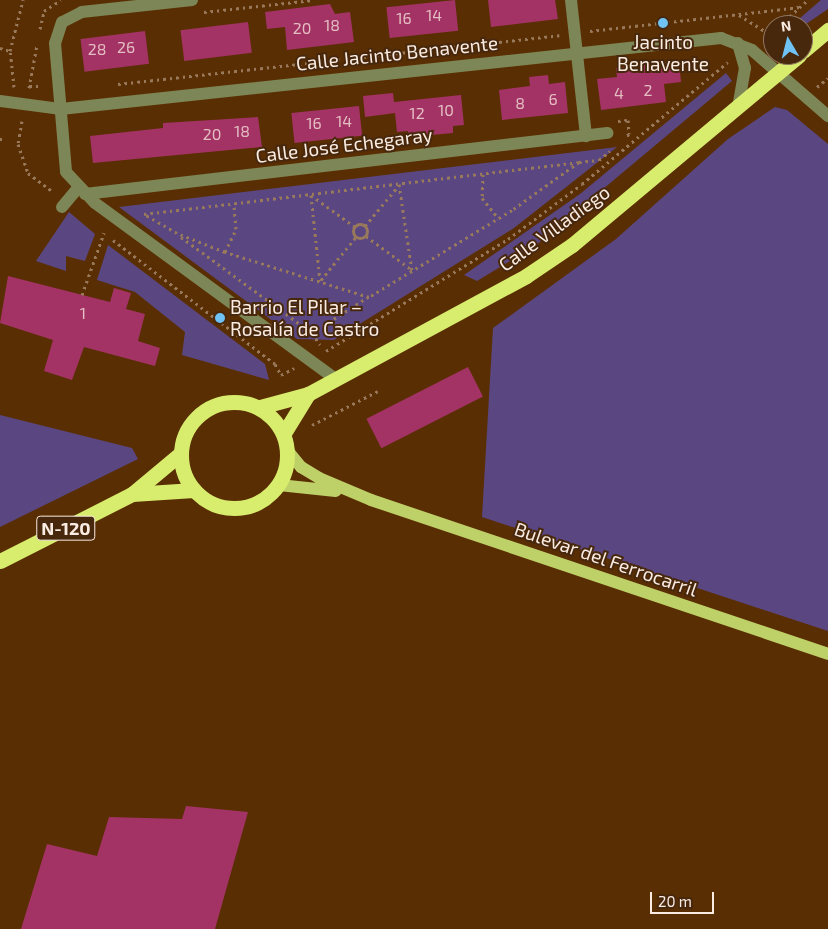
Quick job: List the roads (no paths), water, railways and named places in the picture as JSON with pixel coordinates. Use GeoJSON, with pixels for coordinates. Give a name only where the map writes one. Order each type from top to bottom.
{"type":"FeatureCollection","features":[{"type":"Feature","properties":{"kind":"highway"},"geometry":{"type":"LineString","coordinates":[[813,43],[828,30]]}},
{"type":"Feature","properties":{"kind":"highway","name":"Calle Villadiego"},"geometry":{"type":"LineString","coordinates":[[260,407],[308,394],[337,380],[534,271],[738,108],[787,65]]}},
{"type":"Feature","properties":{"kind":"highway"},"geometry":{"type":"LineString","coordinates":[[284,433],[308,394]]}},
{"type":"Feature","properties":{"kind":"highway"},"geometry":{"type":"LineString","coordinates":[[242,402],[260,407],[284,433],[288,451],[280,485],[252,506],[235,508],[218,506],[194,490],[183,470],[180,453],[184,436],[207,408],[242,402]]}},
{"type":"Feature","properties":{"kind":"highway","name":"N-120"},"geometry":{"type":"LineString","coordinates":[[0,561],[132,494],[180,453]]}},
{"type":"Feature","properties":{"kind":"highway","name":"N-120"},"geometry":{"type":"LineString","coordinates":[[132,494],[194,490]]}},
{"type":"Feature","properties":{"kind":"main road","name":"Bulevar del Ferrocarril"},"geometry":{"type":"LineString","coordinates":[[288,451],[301,467],[319,478],[371,500],[828,654]]}},
{"type":"Feature","properties":{"kind":"main road","name":"Bulevar del Ferrocarril"},"geometry":{"type":"LineString","coordinates":[[280,485],[322,488],[371,500]]}},
{"type":"Feature","properties":{"kind":"street"},"geometry":{"type":"LineString","coordinates":[[192,0],[131,3],[82,12],[62,22],[55,43],[64,164],[82,191],[337,380]]}},
{"type":"Feature","properties":{"kind":"street"},"geometry":{"type":"LineString","coordinates":[[571,0],[586,136]]}},
{"type":"Feature","properties":{"kind":"street","name":"Calle Jacinto Benavente"},"geometry":{"type":"LineString","coordinates":[[5,102],[61,109],[699,38],[738,43],[748,54],[779,72],[828,116]]}},
{"type":"Feature","properties":{"kind":"street","name":"Calle Jacinto Benavente"},"geometry":{"type":"LineString","coordinates":[[738,108],[745,81],[748,54]]}},
{"type":"Feature","properties":{"kind":"street","name":"Calle José Echegaray"},"geometry":{"type":"LineString","coordinates":[[82,191],[607,133]]}},
{"type":"Feature","properties":{"kind":"street"},"geometry":{"type":"LineString","coordinates":[[64,205],[82,191]]}},
{"type":"Feature","properties":{"kind":"place","name":"Jacinto Benavente"},"geometry":{"type":"Point","coordinates":[663,23]}},
{"type":"Feature","properties":{"kind":"place","name":"Barrio El Pilar – Rosalía de Castro"},"geometry":{"type":"Point","coordinates":[220,318]}}]}
